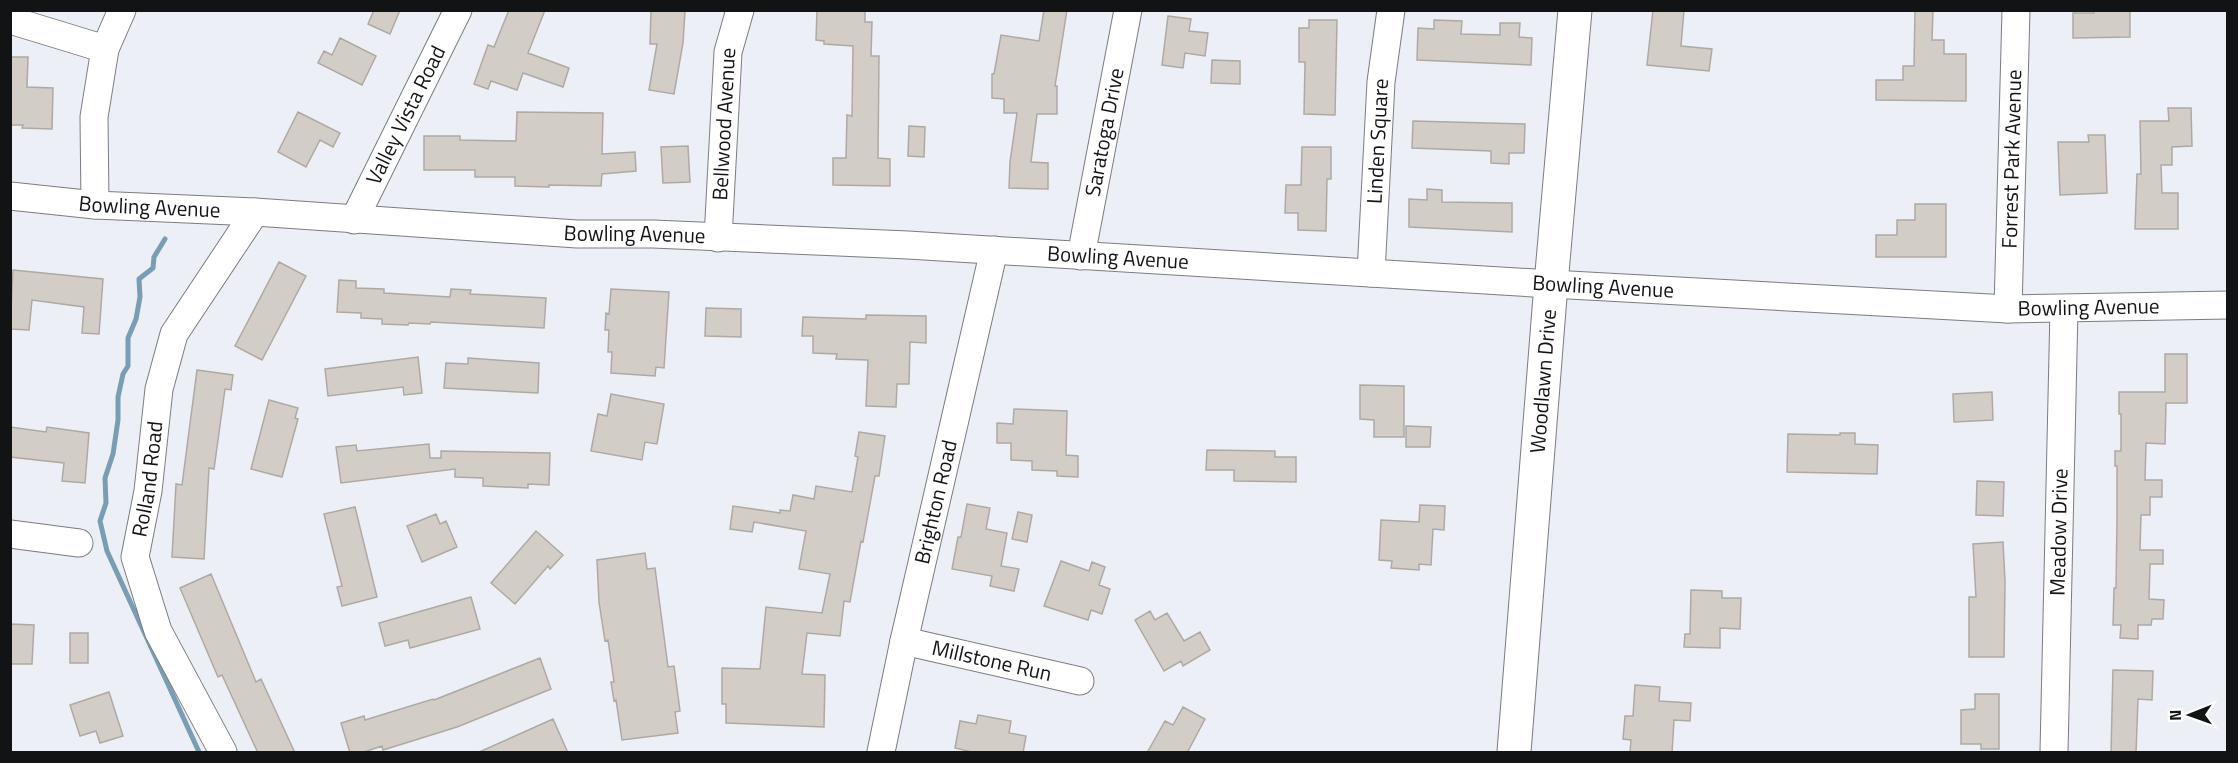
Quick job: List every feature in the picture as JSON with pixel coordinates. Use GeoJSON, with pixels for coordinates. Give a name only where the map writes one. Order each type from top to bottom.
{"type":"FeatureCollection","features":[{"type":"Feature","properties":{"kind":"main road","name":"Woodlawn Drive"},"geometry":{"type":"LineString","coordinates":[[1514,753],[1575,10]]}},
{"type":"Feature","properties":{"kind":"street"},"geometry":{"type":"LineString","coordinates":[[94,205],[94,117],[105,49],[122,10]]}},
{"type":"Feature","properties":{"kind":"street","name":"Valley Vista Road"},"geometry":{"type":"LineString","coordinates":[[354,220],[458,10]]}},
{"type":"Feature","properties":{"kind":"street","name":"Bellwood Avenue"},"geometry":{"type":"LineString","coordinates":[[718,238],[728,52],[740,10]]}},
{"type":"Feature","properties":{"kind":"street","name":"Saratoga Drive"},"geometry":{"type":"LineString","coordinates":[[1081,256],[1128,10]]}},
{"type":"Feature","properties":{"kind":"street","name":"Linden Square"},"geometry":{"type":"LineString","coordinates":[[1371,273],[1381,82],[1390,10]]}},
{"type":"Feature","properties":{"kind":"street","name":"Forrest Park Avenue"},"geometry":{"type":"LineString","coordinates":[[2008,309],[2016,10]]}},
{"type":"Feature","properties":{"kind":"street"},"geometry":{"type":"LineString","coordinates":[[10,20],[105,49]]}},
{"type":"Feature","properties":{"kind":"street","name":"Bowling Avenue"},"geometry":{"type":"LineString","coordinates":[[10,196],[94,205],[255,212],[577,234],[653,234],[994,250],[2008,309],[2228,305]]}},
{"type":"Feature","properties":{"kind":"street","name":"Rolland Road"},"geometry":{"type":"LineString","coordinates":[[223,753],[158,631],[135,557],[148,491],[159,389],[174,334],[255,212]]}},
{"type":"Feature","properties":{"kind":"street","name":"Brighton Road"},"geometry":{"type":"LineString","coordinates":[[881,753],[904,641],[994,250]]}},
{"type":"Feature","properties":{"kind":"street","name":"Meadow Drive"},"geometry":{"type":"LineString","coordinates":[[2054,753],[2064,309]]}},
{"type":"Feature","properties":{"kind":"street"},"geometry":{"type":"LineString","coordinates":[[10,534],[79,543]]}},
{"type":"Feature","properties":{"kind":"street","name":"Millstone Run"},"geometry":{"type":"LineString","coordinates":[[904,641],[1080,681]]}},
{"type":"Feature","properties":{"kind":"building"},"geometry":{"type":"Polygon","coordinates":[[[374,10],[400,10],[390,34],[368,24],[374,10]]]}},
{"type":"Feature","properties":{"kind":"building"},"geometry":{"type":"Polygon","coordinates":[[[509,10],[545,10],[528,53],[569,68],[563,87],[523,73],[517,90],[491,81],[488,89],[474,84],[488,45],[494,47],[509,10]]]}},
{"type":"Feature","properties":{"kind":"building"},"geometry":{"type":"Polygon","coordinates":[[[651,10],[685,11],[683,43],[674,94],[649,90],[657,44],[650,44],[651,10]]]}},
{"type":"Feature","properties":{"kind":"building"},"geometry":{"type":"Polygon","coordinates":[[[817,10],[865,10],[865,22],[872,22],[871,56],[879,56],[878,158],[890,159],[890,186],[833,185],[833,158],[846,158],[847,115],[852,116],[853,46],[824,44],[824,41],[816,40],[817,10]]]}},
{"type":"Feature","properties":{"kind":"building"},"geometry":{"type":"Polygon","coordinates":[[[1044,10],[1067,10],[1055,86],[1057,86],[1057,114],[1037,114],[1031,162],[1048,163],[1048,189],[1009,188],[1017,113],[1004,113],[1004,99],[992,98],[992,74],[994,74],[1001,35],[1039,41],[1044,10]]]}},
{"type":"Feature","properties":{"kind":"building"},"geometry":{"type":"Polygon","coordinates":[[[1653,10],[1684,10],[1681,46],[1712,49],[1709,71],[1647,65],[1653,10]]]}},
{"type":"Feature","properties":{"kind":"building"},"geometry":{"type":"Polygon","coordinates":[[[1915,10],[1933,10],[1932,40],[1944,40],[1944,54],[1966,54],[1966,101],[1876,100],[1876,80],[1903,80],[1903,66],[1914,66],[1915,10]]]}},
{"type":"Feature","properties":{"kind":"building"},"geometry":{"type":"Polygon","coordinates":[[[2094,10],[2130,10],[2130,37],[2073,38],[2073,13],[2094,13],[2094,10]]]}},
{"type":"Feature","properties":{"kind":"building"},"geometry":{"type":"Polygon","coordinates":[[[1168,16],[1191,19],[1189,31],[1208,33],[1205,56],[1185,53],[1183,68],[1162,65],[1168,16]]]}},
{"type":"Feature","properties":{"kind":"building"},"geometry":{"type":"Polygon","coordinates":[[[1309,20],[1337,20],[1335,115],[1304,114],[1305,62],[1299,62],[1299,28],[1309,28],[1309,20]]]}},
{"type":"Feature","properties":{"kind":"building"},"geometry":{"type":"Polygon","coordinates":[[[1434,20],[1462,21],[1461,34],[1500,35],[1500,23],[1520,23],[1519,37],[1532,38],[1531,65],[1417,60],[1418,28],[1434,29],[1434,20]]]}},
{"type":"Feature","properties":{"kind":"building"},"geometry":{"type":"Polygon","coordinates":[[[340,38],[376,56],[362,85],[318,63],[324,51],[332,55],[340,38]]]}},
{"type":"Feature","properties":{"kind":"building"},"geometry":{"type":"Polygon","coordinates":[[[10,57],[28,57],[27,87],[53,88],[52,129],[22,128],[23,125],[10,125],[10,57]]]}},
{"type":"Feature","properties":{"kind":"building"},"geometry":{"type":"Polygon","coordinates":[[[1212,60],[1240,61],[1240,84],[1211,83],[1212,60]]]}},
{"type":"Feature","properties":{"kind":"building"},"geometry":{"type":"Polygon","coordinates":[[[2168,108],[2191,108],[2192,146],[2172,147],[2172,165],[2161,165],[2162,193],[2178,193],[2178,229],[2135,229],[2137,174],[2141,174],[2140,121],[2169,121],[2168,108]]]}},
{"type":"Feature","properties":{"kind":"building"},"geometry":{"type":"Polygon","coordinates":[[[298,112],[340,133],[333,147],[320,140],[306,167],[278,152],[298,112]]]}},
{"type":"Feature","properties":{"kind":"building"},"geometry":{"type":"Polygon","coordinates":[[[517,112],[603,113],[602,154],[635,152],[636,171],[602,174],[601,186],[549,185],[549,187],[515,186],[515,177],[475,177],[475,170],[424,170],[424,136],[460,136],[460,140],[516,141],[517,112]]]}},
{"type":"Feature","properties":{"kind":"building"},"geometry":{"type":"Polygon","coordinates":[[[1413,121],[1525,124],[1524,153],[1509,153],[1509,164],[1491,163],[1491,151],[1412,148],[1413,121]]]}},
{"type":"Feature","properties":{"kind":"building"},"geometry":{"type":"Polygon","coordinates":[[[909,126],[925,127],[924,157],[908,156],[909,126]]]}},
{"type":"Feature","properties":{"kind":"building"},"geometry":{"type":"Polygon","coordinates":[[[2088,135],[2105,135],[2107,193],[2060,195],[2058,142],[2089,142],[2088,135]]]}},
{"type":"Feature","properties":{"kind":"building"},"geometry":{"type":"Polygon","coordinates":[[[688,146],[690,182],[663,183],[661,147],[688,146]]]}},
{"type":"Feature","properties":{"kind":"building"},"geometry":{"type":"Polygon","coordinates":[[[1302,147],[1331,147],[1331,179],[1327,179],[1326,231],[1298,230],[1298,213],[1285,213],[1286,185],[1301,185],[1302,147]]]}},
{"type":"Feature","properties":{"kind":"building"},"geometry":{"type":"Polygon","coordinates":[[[1427,189],[1442,190],[1442,202],[1512,203],[1512,232],[1409,227],[1409,199],[1427,200],[1427,189]]]}},
{"type":"Feature","properties":{"kind":"building"},"geometry":{"type":"Polygon","coordinates":[[[1915,204],[1946,204],[1946,257],[1876,257],[1876,235],[1897,235],[1897,220],[1915,220],[1915,204]]]}},
{"type":"Feature","properties":{"kind":"building"},"geometry":{"type":"Polygon","coordinates":[[[279,262],[306,276],[262,360],[235,346],[279,262]]]}},
{"type":"Feature","properties":{"kind":"building"},"geometry":{"type":"Polygon","coordinates":[[[13,270],[103,279],[99,334],[82,333],[84,307],[32,300],[29,330],[10,329],[13,270]]]}},
{"type":"Feature","properties":{"kind":"building"},"geometry":{"type":"Polygon","coordinates":[[[339,280],[356,281],[356,288],[384,289],[384,293],[450,297],[451,289],[471,290],[470,294],[546,298],[544,328],[431,322],[430,324],[409,323],[408,325],[382,324],[382,319],[361,318],[361,313],[337,312],[339,280]]]}},
{"type":"Feature","properties":{"kind":"building"},"geometry":{"type":"Polygon","coordinates":[[[611,289],[669,292],[664,368],[656,367],[655,376],[611,373],[612,352],[608,352],[609,330],[605,330],[611,289]]]}},
{"type":"Feature","properties":{"kind":"building"},"geometry":{"type":"Polygon","coordinates":[[[706,308],[741,309],[741,337],[705,336],[706,308]]]}},
{"type":"Feature","properties":{"kind":"building"},"geometry":{"type":"Polygon","coordinates":[[[866,315],[926,316],[926,343],[910,342],[909,384],[897,384],[896,407],[866,406],[868,360],[836,359],[837,354],[813,353],[813,336],[802,336],[803,317],[866,319],[866,315]]]}},
{"type":"Feature","properties":{"kind":"building"},"geometry":{"type":"Polygon","coordinates":[[[2165,354],[2187,354],[2187,403],[2166,403],[2165,444],[2146,443],[2145,480],[2162,480],[2162,497],[2150,497],[2150,515],[2141,515],[2140,550],[2163,550],[2163,564],[2150,564],[2149,599],[2164,600],[2163,619],[2152,619],[2151,625],[2138,625],[2138,639],[2120,638],[2121,625],[2113,625],[2117,521],[2115,451],[2121,451],[2119,392],[2165,392],[2165,354]]]}},
{"type":"Feature","properties":{"kind":"building"},"geometry":{"type":"Polygon","coordinates":[[[418,357],[422,393],[404,395],[403,387],[328,396],[325,369],[418,357]]]}},
{"type":"Feature","properties":{"kind":"building"},"geometry":{"type":"Polygon","coordinates":[[[468,358],[539,363],[538,393],[444,388],[446,363],[468,364],[468,358]]]}},
{"type":"Feature","properties":{"kind":"building"},"geometry":{"type":"Polygon","coordinates":[[[197,370],[233,375],[231,390],[225,389],[214,469],[209,468],[204,559],[172,557],[176,484],[182,485],[197,370]]]}},
{"type":"Feature","properties":{"kind":"building"},"geometry":{"type":"Polygon","coordinates":[[[1360,385],[1404,386],[1404,437],[1374,437],[1374,420],[1360,419],[1360,385]]]}},
{"type":"Feature","properties":{"kind":"building"},"geometry":{"type":"Polygon","coordinates":[[[1992,392],[1993,420],[1954,422],[1953,394],[1992,392]]]}},
{"type":"Feature","properties":{"kind":"building"},"geometry":{"type":"Polygon","coordinates":[[[611,394],[664,404],[657,444],[645,442],[642,460],[591,451],[598,414],[607,416],[611,394]]]}},
{"type":"Feature","properties":{"kind":"building"},"geometry":{"type":"Polygon","coordinates":[[[269,400],[298,408],[295,418],[298,419],[282,477],[251,469],[269,400]]]}},
{"type":"Feature","properties":{"kind":"building"},"geometry":{"type":"Polygon","coordinates":[[[1014,409],[1067,411],[1066,455],[1078,456],[1078,477],[1057,476],[1057,471],[1032,470],[1032,461],[1011,460],[1011,443],[997,443],[997,423],[1013,424],[1014,409]]]}},
{"type":"Feature","properties":{"kind":"building"},"geometry":{"type":"Polygon","coordinates":[[[1406,426],[1431,427],[1430,447],[1406,447],[1406,426]]]}},
{"type":"Feature","properties":{"kind":"building"},"geometry":{"type":"Polygon","coordinates":[[[10,427],[46,432],[47,427],[89,433],[85,483],[62,481],[64,463],[10,457],[10,427]]]}},
{"type":"Feature","properties":{"kind":"building"},"geometry":{"type":"Polygon","coordinates":[[[859,432],[885,436],[879,476],[875,476],[850,602],[844,601],[840,636],[807,633],[802,674],[825,675],[824,727],[726,723],[726,704],[722,704],[722,668],[760,669],[766,607],[822,613],[830,574],[799,569],[806,531],[754,522],[752,532],[730,529],[733,506],[780,513],[780,510],[790,511],[793,495],[814,499],[816,486],[852,492],[858,457],[855,456],[859,432]]]}},
{"type":"Feature","properties":{"kind":"building"},"geometry":{"type":"Polygon","coordinates":[[[1840,433],[1855,433],[1855,444],[1878,445],[1877,474],[1787,472],[1788,434],[1840,435],[1840,433]]]}},
{"type":"Feature","properties":{"kind":"building"},"geometry":{"type":"Polygon","coordinates":[[[429,444],[430,458],[441,458],[441,451],[550,453],[549,485],[528,484],[528,488],[483,486],[483,478],[455,477],[455,469],[341,483],[336,447],[356,445],[357,451],[429,444]]]}},
{"type":"Feature","properties":{"kind":"building"},"geometry":{"type":"Polygon","coordinates":[[[1207,450],[1275,451],[1275,457],[1296,457],[1296,482],[1234,481],[1234,470],[1206,470],[1207,450]]]}},
{"type":"Feature","properties":{"kind":"building"},"geometry":{"type":"Polygon","coordinates":[[[1977,481],[2004,482],[2003,516],[1976,515],[1977,481]]]}},
{"type":"Feature","properties":{"kind":"building"},"geometry":{"type":"Polygon","coordinates":[[[967,504],[990,508],[986,529],[1007,533],[1001,566],[1019,569],[1014,591],[990,586],[992,576],[952,569],[967,504]]]}},
{"type":"Feature","properties":{"kind":"building"},"geometry":{"type":"Polygon","coordinates":[[[1420,505],[1445,506],[1444,530],[1433,529],[1431,565],[1419,564],[1419,570],[1391,568],[1392,561],[1379,560],[1381,520],[1419,522],[1420,505]]]}},
{"type":"Feature","properties":{"kind":"building"},"geometry":{"type":"Polygon","coordinates":[[[355,507],[377,597],[342,606],[337,587],[342,586],[324,514],[355,507]]]}},
{"type":"Feature","properties":{"kind":"building"},"geometry":{"type":"Polygon","coordinates":[[[1018,512],[1032,515],[1027,542],[1012,539],[1018,512]]]}},
{"type":"Feature","properties":{"kind":"building"},"geometry":{"type":"Polygon","coordinates":[[[436,514],[440,524],[446,521],[457,547],[422,562],[407,526],[436,514]]]}},
{"type":"Feature","properties":{"kind":"building"},"geometry":{"type":"Polygon","coordinates":[[[536,531],[563,555],[550,569],[548,566],[515,604],[491,583],[536,531]]]}},
{"type":"Feature","properties":{"kind":"building"},"geometry":{"type":"Polygon","coordinates":[[[2003,542],[2004,657],[1969,657],[1969,597],[1976,597],[1973,544],[2003,542]]]}},
{"type":"Feature","properties":{"kind":"building"},"geometry":{"type":"Polygon","coordinates":[[[645,553],[647,569],[655,568],[668,667],[674,666],[680,711],[675,712],[678,733],[622,740],[611,682],[614,682],[608,640],[605,641],[599,602],[597,560],[645,553]]]}},
{"type":"Feature","properties":{"kind":"building"},"geometry":{"type":"Polygon","coordinates":[[[1061,561],[1089,571],[1092,562],[1105,567],[1099,585],[1110,589],[1102,614],[1091,610],[1088,620],[1044,606],[1061,561]]]}},
{"type":"Feature","properties":{"kind":"building"},"geometry":{"type":"Polygon","coordinates":[[[211,574],[256,682],[261,679],[295,753],[258,753],[222,675],[218,677],[180,588],[211,574]]]}},
{"type":"Feature","properties":{"kind":"building"},"geometry":{"type":"Polygon","coordinates":[[[1691,590],[1722,591],[1722,598],[1741,598],[1740,629],[1720,628],[1720,648],[1684,647],[1685,634],[1690,634],[1691,590]]]}},
{"type":"Feature","properties":{"kind":"building"},"geometry":{"type":"Polygon","coordinates":[[[471,597],[480,629],[410,648],[408,640],[385,646],[379,623],[471,597]]]}},
{"type":"Feature","properties":{"kind":"building"},"geometry":{"type":"Polygon","coordinates":[[[1150,611],[1155,620],[1167,613],[1184,641],[1200,632],[1210,650],[1183,666],[1181,661],[1164,671],[1135,620],[1150,611]]]}},
{"type":"Feature","properties":{"kind":"building"},"geometry":{"type":"Polygon","coordinates":[[[10,624],[34,625],[32,664],[10,664],[10,624]]]}},
{"type":"Feature","properties":{"kind":"building"},"geometry":{"type":"Polygon","coordinates":[[[70,633],[88,633],[88,663],[70,663],[70,633]]]}},
{"type":"Feature","properties":{"kind":"building"},"geometry":{"type":"Polygon","coordinates":[[[540,658],[551,689],[457,727],[383,750],[382,746],[361,753],[350,753],[341,723],[364,716],[365,720],[434,700],[540,658]]]}},
{"type":"Feature","properties":{"kind":"building"},"geometry":{"type":"Polygon","coordinates":[[[2113,670],[2153,671],[2152,700],[2138,699],[2136,753],[2111,753],[2113,670]]]}},
{"type":"Feature","properties":{"kind":"building"},"geometry":{"type":"Polygon","coordinates":[[[1635,685],[1660,687],[1659,701],[1691,703],[1690,721],[1674,720],[1672,753],[1630,753],[1631,740],[1623,739],[1625,716],[1633,716],[1635,685]]]}},
{"type":"Feature","properties":{"kind":"building"},"geometry":{"type":"Polygon","coordinates":[[[109,692],[123,736],[100,743],[96,731],[80,736],[70,705],[109,692]]]}},
{"type":"Feature","properties":{"kind":"building"},"geometry":{"type":"Polygon","coordinates":[[[1975,694],[1999,694],[1999,749],[1981,749],[1981,744],[1961,744],[1961,710],[1975,709],[1975,694]]]}},
{"type":"Feature","properties":{"kind":"building"},"geometry":{"type":"Polygon","coordinates":[[[1183,707],[1205,719],[1187,753],[1147,753],[1165,721],[1173,725],[1183,707]]]}},
{"type":"Feature","properties":{"kind":"building"},"geometry":{"type":"Polygon","coordinates":[[[978,715],[1011,721],[1009,733],[1026,736],[1023,753],[976,753],[955,748],[960,721],[976,724],[978,715]]]}},
{"type":"Feature","properties":{"kind":"building"},"geometry":{"type":"Polygon","coordinates":[[[553,719],[568,753],[477,753],[553,719]]]}},
{"type":"Feature","properties":{"kind":"waterway"},"geometry":{"type":"LineString","coordinates":[[165,239],[154,257],[153,268],[139,279],[140,297],[136,319],[128,338],[128,366],[123,374],[118,397],[118,420],[113,454],[105,478],[106,503],[100,521],[107,551],[199,752]]}}]}
